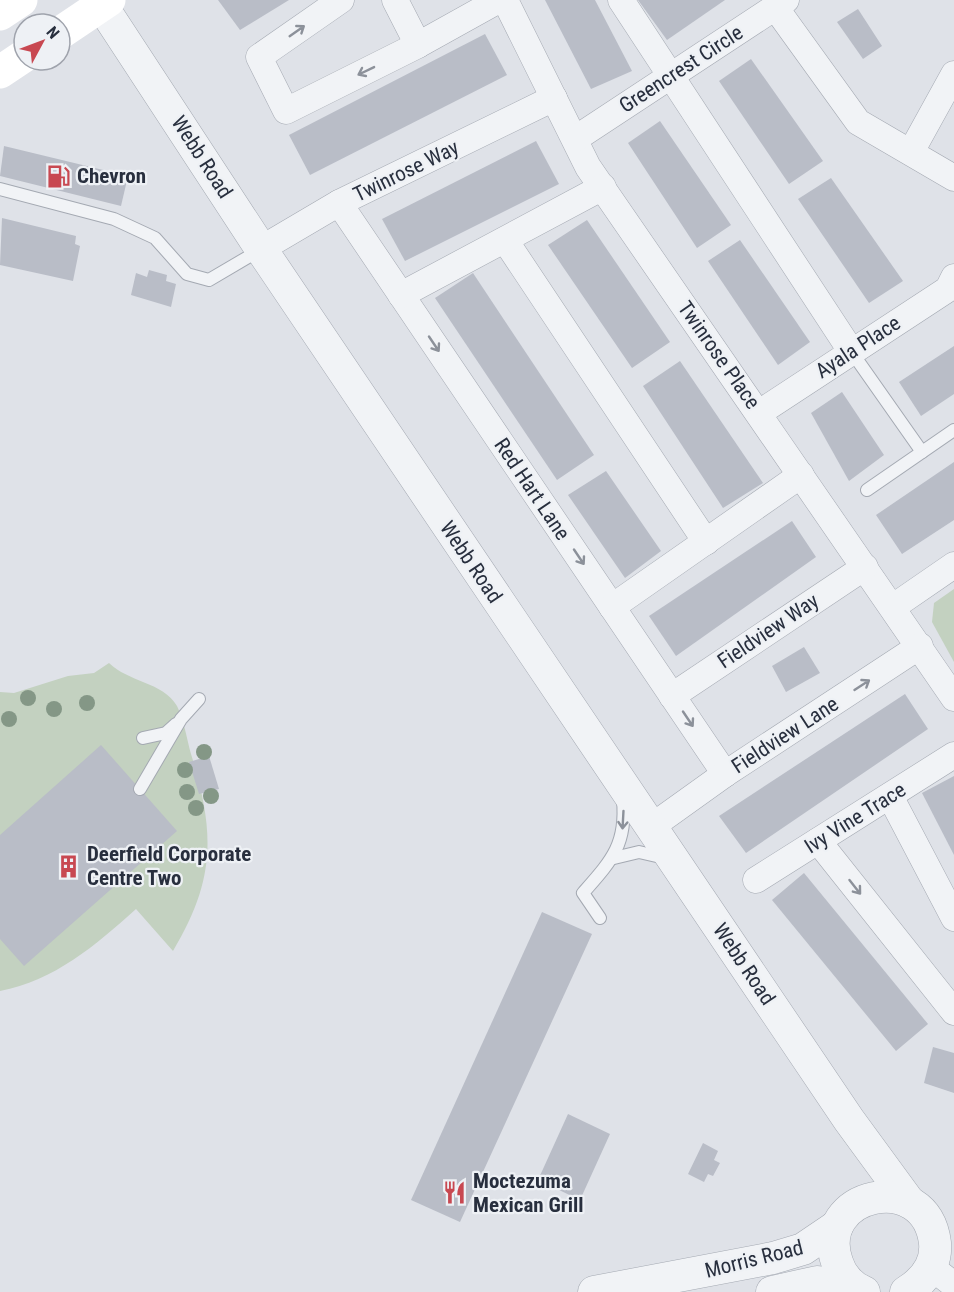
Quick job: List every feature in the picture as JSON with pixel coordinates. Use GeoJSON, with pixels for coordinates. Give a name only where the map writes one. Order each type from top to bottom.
{"type":"FeatureCollection","features":[{"type":"Feature","properties":{"kind":"main road"},"geometry":{"type":"LineString","coordinates":[[0,14],[21,0]]}},
{"type":"Feature","properties":{"kind":"main road"},"geometry":{"type":"LineString","coordinates":[[72,24],[103,2]]}},
{"type":"Feature","properties":{"kind":"street"},"geometry":{"type":"LineString","coordinates":[[341,0],[259,57],[286,111],[418,45],[500,0]]}},
{"type":"Feature","properties":{"kind":"street"},"geometry":{"type":"LineString","coordinates":[[395,0],[418,45]]}},
{"type":"Feature","properties":{"kind":"street","name":"Twinrose Place"},"geometry":{"type":"LineString","coordinates":[[505,0],[575,139],[603,188],[954,698]]}},
{"type":"Feature","properties":{"kind":"street"},"geometry":{"type":"LineString","coordinates":[[621,0],[851,351]]}},
{"type":"Feature","properties":{"kind":"street","name":"Webb Road"},"geometry":{"type":"LineString","coordinates":[[103,2],[261,249],[675,863],[849,1120],[933,1232],[935,1246],[943,1264]]}},
{"type":"Feature","properties":{"kind":"street"},"geometry":{"type":"LineString","coordinates":[[781,4],[858,122],[954,178]]}},
{"type":"Feature","properties":{"kind":"street","name":"Greencrest Circle"},"geometry":{"type":"LineString","coordinates":[[575,139],[781,4]]}},
{"type":"Feature","properties":{"kind":"street"},"geometry":{"type":"LineString","coordinates":[[911,152],[954,74]]}},
{"type":"Feature","properties":{"kind":"street","name":"Twinrose Way"},"geometry":{"type":"LineString","coordinates":[[261,249],[339,204],[554,98]]}},
{"type":"Feature","properties":{"kind":"street"},"geometry":{"type":"LineString","coordinates":[[401,295],[603,188]]}},
{"type":"Feature","properties":{"kind":"street","name":"Red Hart Lane"},"geometry":{"type":"LineString","coordinates":[[339,204],[725,774]]}},
{"type":"Feature","properties":{"kind":"street"},"geometry":{"type":"LineString","coordinates":[[505,240],[706,542]]}},
{"type":"Feature","properties":{"kind":"street","name":"Ayala Place"},"geometry":{"type":"LineString","coordinates":[[759,413],[948,289],[954,277]]}},
{"type":"Feature","properties":{"kind":"street"},"geometry":{"type":"LineString","coordinates":[[612,607],[801,475]]}},
{"type":"Feature","properties":{"kind":"street"},"geometry":{"type":"LineString","coordinates":[[893,607],[954,566]]}},
{"type":"Feature","properties":{"kind":"street","name":"Fieldview Way"},"geometry":{"type":"LineString","coordinates":[[672,696],[865,567]]}},
{"type":"Feature","properties":{"kind":"street","name":"Fieldview Lane"},"geometry":{"type":"LineString","coordinates":[[651,827],[725,774],[920,646]]}},
{"type":"Feature","properties":{"kind":"street","name":"Ivy Vine Trace"},"geometry":{"type":"LineString","coordinates":[[756,880],[954,755]]}},
{"type":"Feature","properties":{"kind":"street"},"geometry":{"type":"LineString","coordinates":[[890,796],[954,918]]}},
{"type":"Feature","properties":{"kind":"street"},"geometry":{"type":"LineString","coordinates":[[818,841],[954,1012]]}},
{"type":"Feature","properties":{"kind":"street","name":"Webb Road"},"geometry":{"type":"LineString","coordinates":[[849,1120],[860,1166],[861,1185],[857,1203]]}},
{"type":"Feature","properties":{"kind":"street"},"geometry":{"type":"LineString","coordinates":[[857,1203],[883,1195],[934,1214],[954,1214]]}},
{"type":"Feature","properties":{"kind":"street","name":"Morris Road"},"geometry":{"type":"LineString","coordinates":[[594,1292],[773,1258],[803,1249],[837,1226],[857,1203]]}},
{"type":"Feature","properties":{"kind":"street"},"geometry":{"type":"LineString","coordinates":[[837,1226],[834,1240],[837,1262],[847,1281],[861,1291]]}},
{"type":"Feature","properties":{"kind":"street"},"geometry":{"type":"LineString","coordinates":[[906,1292],[943,1264]]}},
{"type":"Feature","properties":{"kind":"street","name":"Morris Road"},"geometry":{"type":"LineString","coordinates":[[772,1292],[818,1282],[861,1291]]}},
{"type":"Feature","properties":{"kind":"lane"},"geometry":{"type":"LineString","coordinates":[[0,189],[114,219],[155,238],[187,274],[209,280],[261,249]]}},
{"type":"Feature","properties":{"kind":"lane"},"geometry":{"type":"LineString","coordinates":[[851,351],[922,452]]}},
{"type":"Feature","properties":{"kind":"lane"},"geometry":{"type":"LineString","coordinates":[[867,490],[954,430]]}},
{"type":"Feature","properties":{"kind":"lane"},"geometry":{"type":"LineString","coordinates":[[143,738],[166,733],[199,699]]}},
{"type":"Feature","properties":{"kind":"lane"},"geometry":{"type":"LineString","coordinates":[[140,789],[181,719]]}},
{"type":"Feature","properties":{"kind":"lane"},"geometry":{"type":"LineString","coordinates":[[600,918],[583,893],[614,858],[621,843],[623,825],[621,781]]}},
{"type":"Feature","properties":{"kind":"lane"},"geometry":{"type":"LineString","coordinates":[[614,858],[639,852],[675,863]]}},
{"type":"Feature","properties":{"kind":"green space"},"geometry":{"type":"Polygon","coordinates":[[[954,589],[954,662],[932,622],[934,603],[954,589]]]}},
{"type":"Feature","properties":{"kind":"green space"},"geometry":{"type":"Polygon","coordinates":[[[109,663],[163,692],[177,706],[199,782],[207,832],[204,878],[197,901],[173,951],[136,909],[73,960],[38,979],[0,991],[0,692],[14,693],[68,676],[94,673],[109,663]]]}},
{"type":"Feature","properties":{"kind":"building"},"geometry":{"type":"Polygon","coordinates":[[[218,0],[289,0],[240,30],[218,0]]]}},
{"type":"Feature","properties":{"kind":"building"},"geometry":{"type":"Polygon","coordinates":[[[545,0],[595,0],[632,71],[591,89],[545,0]]]}},
{"type":"Feature","properties":{"kind":"building"},"geometry":{"type":"Polygon","coordinates":[[[638,0],[725,0],[667,40],[638,0]]]}},
{"type":"Feature","properties":{"kind":"building"},"geometry":{"type":"Polygon","coordinates":[[[858,9],[882,46],[863,59],[837,22],[858,9]]]}},
{"type":"Feature","properties":{"kind":"building"},"geometry":{"type":"Polygon","coordinates":[[[485,34],[507,75],[310,175],[289,135],[485,34]]]}},
{"type":"Feature","properties":{"kind":"building"},"geometry":{"type":"Polygon","coordinates":[[[751,59],[823,161],[789,184],[719,81],[751,59]]]}},
{"type":"Feature","properties":{"kind":"building"},"geometry":{"type":"Polygon","coordinates":[[[660,121],[731,225],[697,248],[628,143],[660,121]]]}},
{"type":"Feature","properties":{"kind":"building"},"geometry":{"type":"Polygon","coordinates":[[[536,141],[559,184],[405,261],[382,219],[536,141]]]}},
{"type":"Feature","properties":{"kind":"building"},"geometry":{"type":"Polygon","coordinates":[[[4,146],[128,176],[121,206],[0,176],[4,146]]]}},
{"type":"Feature","properties":{"kind":"building"},"geometry":{"type":"Polygon","coordinates":[[[831,178],[903,281],[869,303],[798,199],[831,178]]]}},
{"type":"Feature","properties":{"kind":"building"},"geometry":{"type":"Polygon","coordinates":[[[2,218],[76,236],[75,244],[80,246],[73,281],[0,265],[2,218]]]}},
{"type":"Feature","properties":{"kind":"building"},"geometry":{"type":"Polygon","coordinates":[[[587,220],[670,342],[632,368],[548,245],[587,220]]]}},
{"type":"Feature","properties":{"kind":"building"},"geometry":{"type":"Polygon","coordinates":[[[740,240],[810,342],[778,365],[708,261],[740,240]]]}},
{"type":"Feature","properties":{"kind":"building"},"geometry":{"type":"Polygon","coordinates":[[[149,270],[167,275],[166,281],[176,284],[171,307],[131,295],[136,273],[147,277],[149,270]]]}},
{"type":"Feature","properties":{"kind":"building"},"geometry":{"type":"Polygon","coordinates":[[[473,273],[594,455],[557,480],[435,298],[473,273]]]}},
{"type":"Feature","properties":{"kind":"building"},"geometry":{"type":"Polygon","coordinates":[[[954,346],[954,394],[921,416],[899,382],[954,346]]]}},
{"type":"Feature","properties":{"kind":"building"},"geometry":{"type":"Polygon","coordinates":[[[680,361],[763,483],[723,508],[643,386],[680,361]]]}},
{"type":"Feature","properties":{"kind":"building"},"geometry":{"type":"Polygon","coordinates":[[[842,392],[884,455],[849,481],[811,413],[842,392]]]}},
{"type":"Feature","properties":{"kind":"building"},"geometry":{"type":"Polygon","coordinates":[[[954,462],[954,520],[902,554],[876,515],[954,462]]]}},
{"type":"Feature","properties":{"kind":"building"},"geometry":{"type":"Polygon","coordinates":[[[606,471],[661,551],[625,578],[568,495],[606,471]]]}},
{"type":"Feature","properties":{"kind":"building"},"geometry":{"type":"Polygon","coordinates":[[[792,521],[816,557],[676,656],[649,616],[792,521]]]}},
{"type":"Feature","properties":{"kind":"building"},"geometry":{"type":"Polygon","coordinates":[[[804,647],[820,673],[786,692],[772,666],[804,647]]]}},
{"type":"Feature","properties":{"kind":"building"},"geometry":{"type":"Polygon","coordinates":[[[905,694],[928,729],[746,853],[719,816],[905,694]]]}},
{"type":"Feature","properties":{"kind":"building","name":"Deerfield Corporate Centre Two"},"geometry":{"type":"Polygon","coordinates":[[[101,745],[177,831],[24,966],[0,939],[0,835],[101,745]]]}},
{"type":"Feature","properties":{"kind":"building"},"geometry":{"type":"Polygon","coordinates":[[[209,756],[219,789],[199,794],[189,762],[209,756]]]}},
{"type":"Feature","properties":{"kind":"building"},"geometry":{"type":"Polygon","coordinates":[[[954,776],[954,855],[922,793],[954,776]]]}},
{"type":"Feature","properties":{"kind":"building"},"geometry":{"type":"Polygon","coordinates":[[[804,873],[928,1024],[896,1051],[772,900],[804,873]]]}},
{"type":"Feature","properties":{"kind":"building"},"geometry":{"type":"Polygon","coordinates":[[[542,912],[592,934],[460,1222],[411,1200],[542,912]]]}},
{"type":"Feature","properties":{"kind":"building"},"geometry":{"type":"Polygon","coordinates":[[[933,1047],[954,1053],[954,1093],[924,1083],[933,1047]]]}},
{"type":"Feature","properties":{"kind":"building"},"geometry":{"type":"Polygon","coordinates":[[[568,1114],[610,1134],[580,1200],[538,1180],[568,1114]]]}},
{"type":"Feature","properties":{"kind":"building"},"geometry":{"type":"Polygon","coordinates":[[[703,1143],[718,1151],[714,1160],[720,1163],[713,1176],[708,1174],[704,1182],[688,1174],[703,1143]]]}},
{"type":"Feature","properties":{"kind":"place","name":"Chevron"},"geometry":{"type":"Point","coordinates":[59,176]}},
{"type":"Feature","properties":{"kind":"place","name":"Deerfield Corporate Centre Two"},"geometry":{"type":"Point","coordinates":[69,866]}},
{"type":"Feature","properties":{"kind":"place","name":"Moctezuma Mexican Grill"},"geometry":{"type":"Point","coordinates":[455,1193]}}]}
